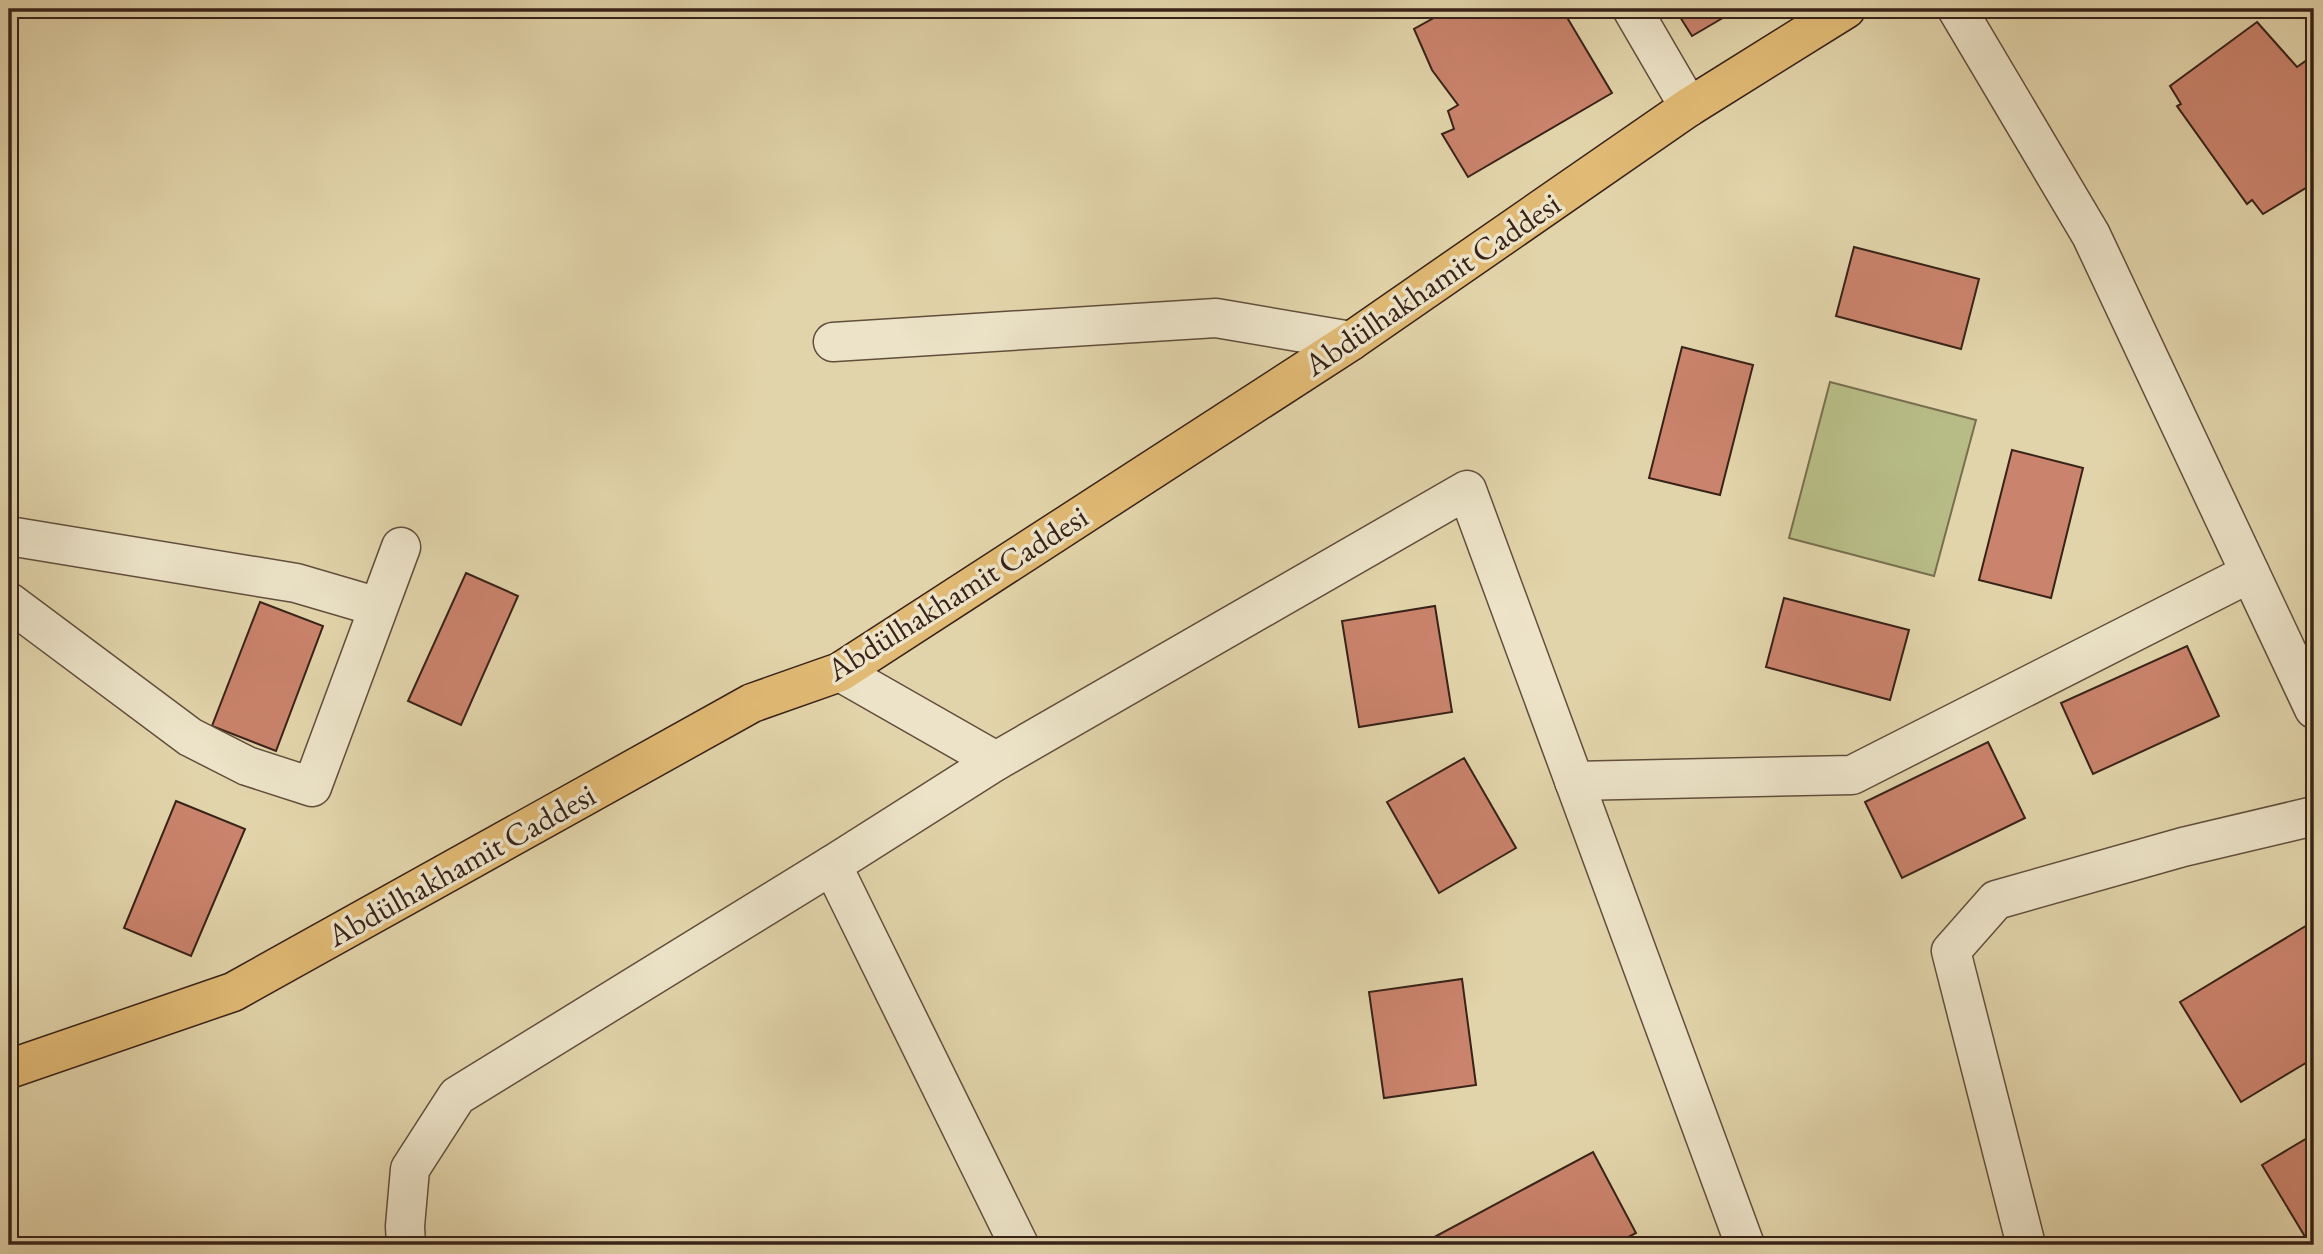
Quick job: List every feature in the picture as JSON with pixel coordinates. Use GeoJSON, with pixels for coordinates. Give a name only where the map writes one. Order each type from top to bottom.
{"type":"FeatureCollection","features":[{"type":"Feature","properties":{"kind":"main road","name":"Abdülhakhamit Caddesi"},"geometry":{"type":"LineString","coordinates":[[9,1069],[233,992],[752,703],[840,672],[1351,341],[1689,107],[1846,9]]}},
{"type":"Feature","properties":{"kind":"street"},"geometry":{"type":"LineString","coordinates":[[1632,9],[1689,107]]}},
{"type":"Feature","properties":{"kind":"street"},"geometry":{"type":"LineString","coordinates":[[1957,9],[2091,235],[2314,709]]}},
{"type":"Feature","properties":{"kind":"street"},"geometry":{"type":"LineString","coordinates":[[833,342],[1216,318],[1351,341]]}},
{"type":"Feature","properties":{"kind":"street"},"geometry":{"type":"LineString","coordinates":[[405,1245],[410,1168],[457,1096],[996,761],[1467,490],[1745,1245]]}},
{"type":"Feature","properties":{"kind":"street"},"geometry":{"type":"LineString","coordinates":[[9,536],[296,583],[378,607]]}},
{"type":"Feature","properties":{"kind":"street"},"geometry":{"type":"LineString","coordinates":[[9,603],[190,737],[247,766],[312,787],[401,547]]}},
{"type":"Feature","properties":{"kind":"street"},"geometry":{"type":"LineString","coordinates":[[1574,780],[1852,775],[2250,573]]}},
{"type":"Feature","properties":{"kind":"street"},"geometry":{"type":"LineString","coordinates":[[840,672],[996,761]]}},
{"type":"Feature","properties":{"kind":"street"},"geometry":{"type":"LineString","coordinates":[[2026,1245],[1951,951],[1996,900],[2182,847],[2314,817]]}},
{"type":"Feature","properties":{"kind":"street"},"geometry":{"type":"LineString","coordinates":[[832,864],[1019,1245]]}},
{"type":"Feature","properties":{"kind":"green space"},"geometry":{"type":"Polygon","coordinates":[[[1830,382],[1976,420],[1934,576],[1789,538],[1830,382]]]}},
{"type":"Feature","properties":{"kind":"building"},"geometry":{"type":"Polygon","coordinates":[[[1450,9],[1562,9],[1612,93],[1468,177],[1442,134],[1454,129],[1448,111],[1458,105],[1432,70],[1414,29],[1450,9]]]}},
{"type":"Feature","properties":{"kind":"building"},"geometry":{"type":"Polygon","coordinates":[[[1675,9],[1738,9],[1692,36],[1675,9]]]}},
{"type":"Feature","properties":{"kind":"building"},"geometry":{"type":"Polygon","coordinates":[[[2257,22],[2297,67],[2314,55],[2314,183],[2263,214],[2252,200],[2247,204],[2177,106],[2181,104],[2170,86],[2257,22]]]}},
{"type":"Feature","properties":{"kind":"building"},"geometry":{"type":"Polygon","coordinates":[[[1854,247],[1979,279],[1961,349],[1836,316],[1854,247]]]}},
{"type":"Feature","properties":{"kind":"building"},"geometry":{"type":"Polygon","coordinates":[[[1682,347],[1753,365],[1720,495],[1649,478],[1682,347]]]}},
{"type":"Feature","properties":{"kind":"building"},"geometry":{"type":"Polygon","coordinates":[[[2012,450],[2083,468],[2051,598],[1979,580],[2012,450]]]}},
{"type":"Feature","properties":{"kind":"building"},"geometry":{"type":"Polygon","coordinates":[[[466,573],[518,596],[461,725],[408,701],[466,573]]]}},
{"type":"Feature","properties":{"kind":"building"},"geometry":{"type":"Polygon","coordinates":[[[1784,598],[1909,630],[1890,700],[1766,667],[1784,598]]]}},
{"type":"Feature","properties":{"kind":"building"},"geometry":{"type":"Polygon","coordinates":[[[260,602],[323,626],[276,751],[212,726],[260,602]]]}},
{"type":"Feature","properties":{"kind":"building"},"geometry":{"type":"Polygon","coordinates":[[[1435,606],[1452,712],[1359,727],[1342,621],[1435,606]]]}},
{"type":"Feature","properties":{"kind":"building"},"geometry":{"type":"Polygon","coordinates":[[[2187,646],[2219,716],[2093,774],[2061,703],[2187,646]]]}},
{"type":"Feature","properties":{"kind":"building"},"geometry":{"type":"Polygon","coordinates":[[[1988,742],[2025,818],[1902,878],[1865,802],[1988,742]]]}},
{"type":"Feature","properties":{"kind":"building"},"geometry":{"type":"Polygon","coordinates":[[[1464,758],[1516,848],[1439,893],[1387,802],[1464,758]]]}},
{"type":"Feature","properties":{"kind":"building"},"geometry":{"type":"Polygon","coordinates":[[[176,801],[245,829],[191,956],[124,928],[176,801]]]}},
{"type":"Feature","properties":{"kind":"building"},"geometry":{"type":"Polygon","coordinates":[[[2314,921],[2314,1058],[2241,1102],[2180,1002],[2314,921]]]}},
{"type":"Feature","properties":{"kind":"building"},"geometry":{"type":"Polygon","coordinates":[[[1462,979],[1476,1085],[1384,1098],[1369,992],[1462,979]]]}},
{"type":"Feature","properties":{"kind":"building"},"geometry":{"type":"Polygon","coordinates":[[[2314,1134],[2314,1245],[2310,1245],[2262,1165],[2314,1134]]]}},
{"type":"Feature","properties":{"kind":"building"},"geometry":{"type":"Polygon","coordinates":[[[1593,1152],[1636,1233],[1613,1245],[1429,1245],[1427,1241],[1593,1152]]]}}]}
